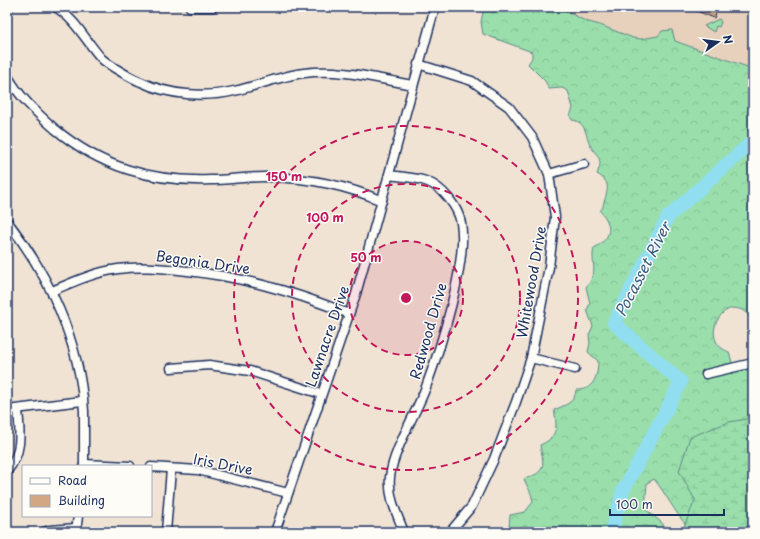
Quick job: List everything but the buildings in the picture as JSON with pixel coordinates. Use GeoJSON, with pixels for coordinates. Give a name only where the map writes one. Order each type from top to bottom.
{"type":"FeatureCollection","features":[{"type":"Feature","properties":{"kind":"street"},"geometry":{"type":"LineString","coordinates":[[56,7],[70,20],[103,60],[141,83],[174,92],[205,94],[233,91],[272,79],[305,73],[336,72],[372,76],[413,85]]}},
{"type":"Feature","properties":{"kind":"street"},"geometry":{"type":"LineString","coordinates":[[190,7],[213,7]]}},
{"type":"Feature","properties":{"kind":"street","name":"Lawnacre Drive"},"geometry":{"type":"LineString","coordinates":[[275,532],[349,314],[382,201],[418,64],[435,7]]}},
{"type":"Feature","properties":{"kind":"street","name":"Whitewood Drive"},"geometry":{"type":"LineString","coordinates":[[418,64],[472,81],[509,107],[532,137],[549,174],[555,217],[550,267],[531,358],[494,459],[472,506],[450,532]]}},
{"type":"Feature","properties":{"kind":"street"},"geometry":{"type":"LineString","coordinates":[[7,75],[22,98],[71,142],[108,163],[125,169],[176,179],[210,180],[269,176],[290,178],[349,190],[382,201]]}},
{"type":"Feature","properties":{"kind":"street"},"geometry":{"type":"LineString","coordinates":[[549,174],[584,164]]}},
{"type":"Feature","properties":{"kind":"street","name":"Redwood Drive"},"geometry":{"type":"LineString","coordinates":[[389,175],[428,182],[442,191],[451,202],[461,222],[462,247],[450,310],[426,388],[399,448],[390,476],[392,502],[404,532]]}},
{"type":"Feature","properties":{"kind":"street"},"geometry":{"type":"LineString","coordinates":[[7,221],[52,291],[70,340],[78,372],[82,401],[84,465]]}},
{"type":"Feature","properties":{"kind":"street","name":"Begonia Drive"},"geometry":{"type":"LineString","coordinates":[[52,291],[92,275],[117,269],[148,267],[191,271],[247,280],[302,295],[349,314]]}},
{"type":"Feature","properties":{"kind":"street"},"geometry":{"type":"LineString","coordinates":[[531,358],[575,369]]}},
{"type":"Feature","properties":{"kind":"street"},"geometry":{"type":"LineString","coordinates":[[706,374],[753,363]]}},
{"type":"Feature","properties":{"kind":"street"},"geometry":{"type":"LineString","coordinates":[[171,368],[209,366],[250,371],[321,394]]}},
{"type":"Feature","properties":{"kind":"street"},"geometry":{"type":"LineString","coordinates":[[7,410],[18,410],[82,401]]}},
{"type":"Feature","properties":{"kind":"street"},"geometry":{"type":"LineString","coordinates":[[7,471],[17,456],[19,447],[18,410]]}},
{"type":"Feature","properties":{"kind":"street","name":"Iris Drive"},"geometry":{"type":"LineString","coordinates":[[152,467],[198,470],[288,494]]}},
{"type":"Feature","properties":{"kind":"street"},"geometry":{"type":"LineString","coordinates":[[166,532],[171,469]]}},
{"type":"Feature","properties":{"kind":"street"},"geometry":{"type":"LineString","coordinates":[[44,532],[50,530],[76,530],[78,517]]}},
{"type":"Feature","properties":{"kind":"shaded area"},"geometry":{"type":"Polygon","coordinates":[[[559,7],[753,7],[753,69],[658,36],[641,40],[633,38],[600,25],[585,21],[559,7]]]}},
{"type":"Feature","properties":{"kind":"green space"},"geometry":{"type":"Polygon","coordinates":[[[484,7],[559,7],[585,21],[600,25],[633,38],[641,39],[658,36],[662,31],[672,30],[675,41],[753,69],[753,322],[745,312],[736,308],[728,310],[722,314],[714,330],[715,339],[720,346],[729,352],[733,366],[748,365],[753,384],[753,532],[687,526],[654,479],[647,483],[645,509],[661,522],[670,532],[506,532],[509,527],[510,515],[525,512],[533,502],[524,479],[537,474],[542,467],[543,463],[540,445],[550,439],[555,431],[556,422],[554,410],[572,401],[576,390],[587,388],[596,377],[598,361],[588,352],[590,343],[589,335],[593,326],[587,310],[590,303],[586,287],[594,272],[594,248],[604,241],[609,232],[609,227],[600,211],[607,193],[607,186],[605,180],[597,174],[600,161],[589,143],[583,127],[577,121],[572,120],[570,116],[573,108],[568,91],[562,88],[549,89],[545,81],[528,64],[532,58],[532,52],[483,34],[481,22],[484,7]]]}},
{"type":"Feature","properties":{"kind":"green space"},"geometry":{"type":"Polygon","coordinates":[[[719,19],[721,22],[719,27],[716,26],[714,32],[704,26],[719,19]]]}},
{"type":"Feature","properties":{"kind":"green space"},"geometry":{"type":"Polygon","coordinates":[[[753,418],[753,532],[682,532],[695,500],[679,471],[690,437],[729,422],[753,418]]]}},
{"type":"Feature","properties":{"kind":"waterway","name":"Pocasset River"},"geometry":{"type":"LineString","coordinates":[[611,532],[623,491],[681,382],[614,323],[668,217],[753,141]]}}]}
